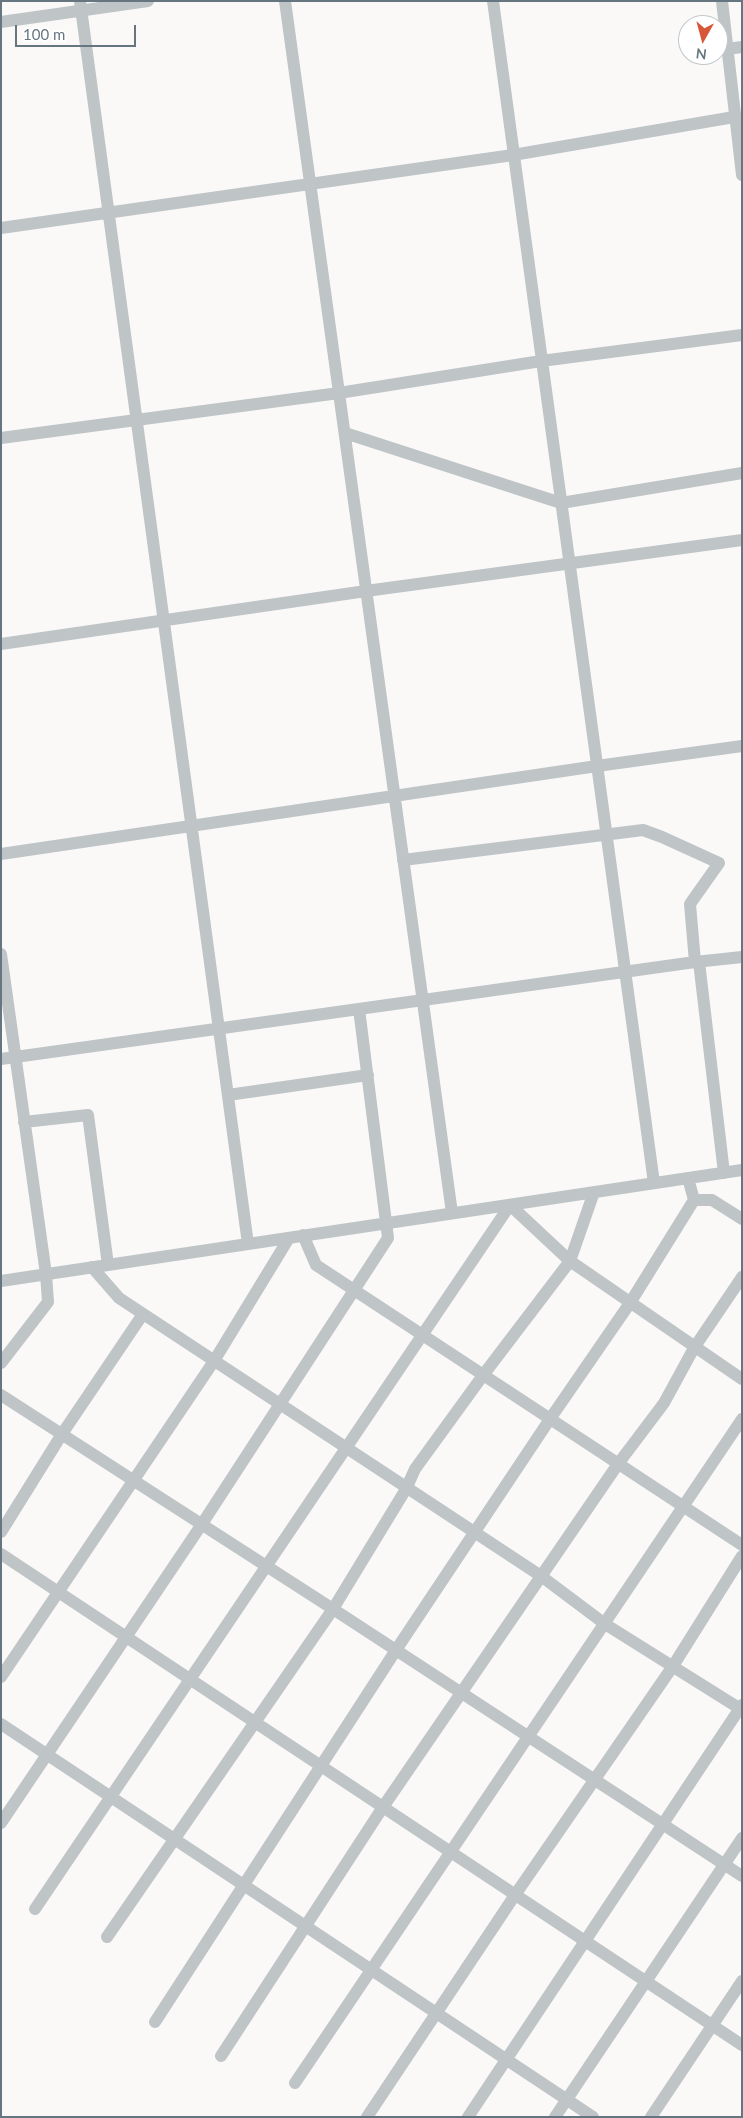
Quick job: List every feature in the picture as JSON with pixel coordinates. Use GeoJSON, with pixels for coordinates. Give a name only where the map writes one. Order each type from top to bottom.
{"type":"FeatureCollection","features":[{"type":"Feature","properties":{"kind":"street"},"geometry":{"type":"LineString","coordinates":[[1,22],[80,6],[148,1]]}},
{"type":"Feature","properties":{"kind":"street"},"geometry":{"type":"LineString","coordinates":[[285,1],[452,1213]]}},
{"type":"Feature","properties":{"kind":"street"},"geometry":{"type":"LineString","coordinates":[[493,1],[654,1183]]}},
{"type":"Feature","properties":{"kind":"street"},"geometry":{"type":"LineString","coordinates":[[722,1],[723,15]]}},
{"type":"Feature","properties":{"kind":"street"},"geometry":{"type":"LineString","coordinates":[[80,6],[248,1244]]}},
{"type":"Feature","properties":{"kind":"street"},"geometry":{"type":"LineString","coordinates":[[728,49],[742,47]]}},
{"type":"Feature","properties":{"kind":"street"},"geometry":{"type":"LineString","coordinates":[[728,59],[742,175]]}},
{"type":"Feature","properties":{"kind":"street"},"geometry":{"type":"LineString","coordinates":[[1,228],[513,155],[734,117]]}},
{"type":"Feature","properties":{"kind":"street"},"geometry":{"type":"LineString","coordinates":[[1,438],[339,393],[541,361],[742,335]]}},
{"type":"Feature","properties":{"kind":"street"},"geometry":{"type":"LineString","coordinates":[[345,433],[560,503],[742,473]]}},
{"type":"Feature","properties":{"kind":"street"},"geometry":{"type":"LineString","coordinates":[[1,644],[366,591],[742,540]]}},
{"type":"Feature","properties":{"kind":"street"},"geometry":{"type":"LineString","coordinates":[[1,854],[742,746]]}},
{"type":"Feature","properties":{"kind":"street"},"geometry":{"type":"LineString","coordinates":[[403,860],[643,830],[719,863],[690,904],[724,1172]]}},
{"type":"Feature","properties":{"kind":"street"},"geometry":{"type":"LineString","coordinates":[[1,954],[46,1274],[48,1302],[1,1363]]}},
{"type":"Feature","properties":{"kind":"street"},"geometry":{"type":"LineString","coordinates":[[1,1059],[625,971],[742,957]]}},
{"type":"Feature","properties":{"kind":"street"},"geometry":{"type":"LineString","coordinates":[[1,1823],[202,1524],[388,1238],[359,1009]]}},
{"type":"Feature","properties":{"kind":"street"},"geometry":{"type":"LineString","coordinates":[[228,1095],[368,1075]]}},
{"type":"Feature","properties":{"kind":"street"},"geometry":{"type":"LineString","coordinates":[[24,1122],[88,1115],[108,1265]]}},
{"type":"Feature","properties":{"kind":"street"},"geometry":{"type":"LineString","coordinates":[[1,1280],[742,1170]]}},
{"type":"Feature","properties":{"kind":"street"},"geometry":{"type":"LineString","coordinates":[[155,2022],[396,1650],[630,1303],[694,1200],[688,1178]]}},
{"type":"Feature","properties":{"kind":"street"},"geometry":{"type":"LineString","coordinates":[[107,1938],[333,1608],[406,1489],[415,1470],[484,1374],[570,1261],[594,1192]]}},
{"type":"Feature","properties":{"kind":"street"},"geometry":{"type":"LineString","coordinates":[[694,1200],[712,1200],[742,1219]]}},
{"type":"Feature","properties":{"kind":"street"},"geometry":{"type":"LineString","coordinates":[[510,1204],[570,1261],[694,1348],[742,1379]]}},
{"type":"Feature","properties":{"kind":"street"},"geometry":{"type":"LineString","coordinates":[[35,1910],[510,1204]]}},
{"type":"Feature","properties":{"kind":"street"},"geometry":{"type":"LineString","coordinates":[[303,1236],[316,1265],[742,1545]]}},
{"type":"Feature","properties":{"kind":"street"},"geometry":{"type":"LineString","coordinates":[[1,1677],[57,1591],[214,1361],[289,1238]]}},
{"type":"Feature","properties":{"kind":"street"},"geometry":{"type":"LineString","coordinates":[[92,1267],[119,1298],[406,1489],[541,1576],[605,1624],[741,1708],[468,2117]]}},
{"type":"Feature","properties":{"kind":"street"},"geometry":{"type":"LineString","coordinates":[[221,2056],[383,1807],[618,1464],[664,1403],[694,1348],[742,1277]]}},
{"type":"Feature","properties":{"kind":"street"},"geometry":{"type":"LineString","coordinates":[[1,1532],[62,1434],[143,1314]]}},
{"type":"Feature","properties":{"kind":"street"},"geometry":{"type":"LineString","coordinates":[[1,1395],[333,1608],[742,1876]]}},
{"type":"Feature","properties":{"kind":"street"},"geometry":{"type":"LineString","coordinates":[[295,2083],[742,1419]]}},
{"type":"Feature","properties":{"kind":"street"},"geometry":{"type":"LineString","coordinates":[[1,1554],[742,2045]]}},
{"type":"Feature","properties":{"kind":"street"},"geometry":{"type":"LineString","coordinates":[[367,2117],[515,1895],[673,1666],[742,1556]]}},
{"type":"Feature","properties":{"kind":"street"},"geometry":{"type":"LineString","coordinates":[[1,1724],[593,2117]]}},
{"type":"Feature","properties":{"kind":"street"},"geometry":{"type":"LineString","coordinates":[[555,2117],[742,1838]]}},
{"type":"Feature","properties":{"kind":"street"},"geometry":{"type":"LineString","coordinates":[[651,2117],[742,1981]]}}]}
